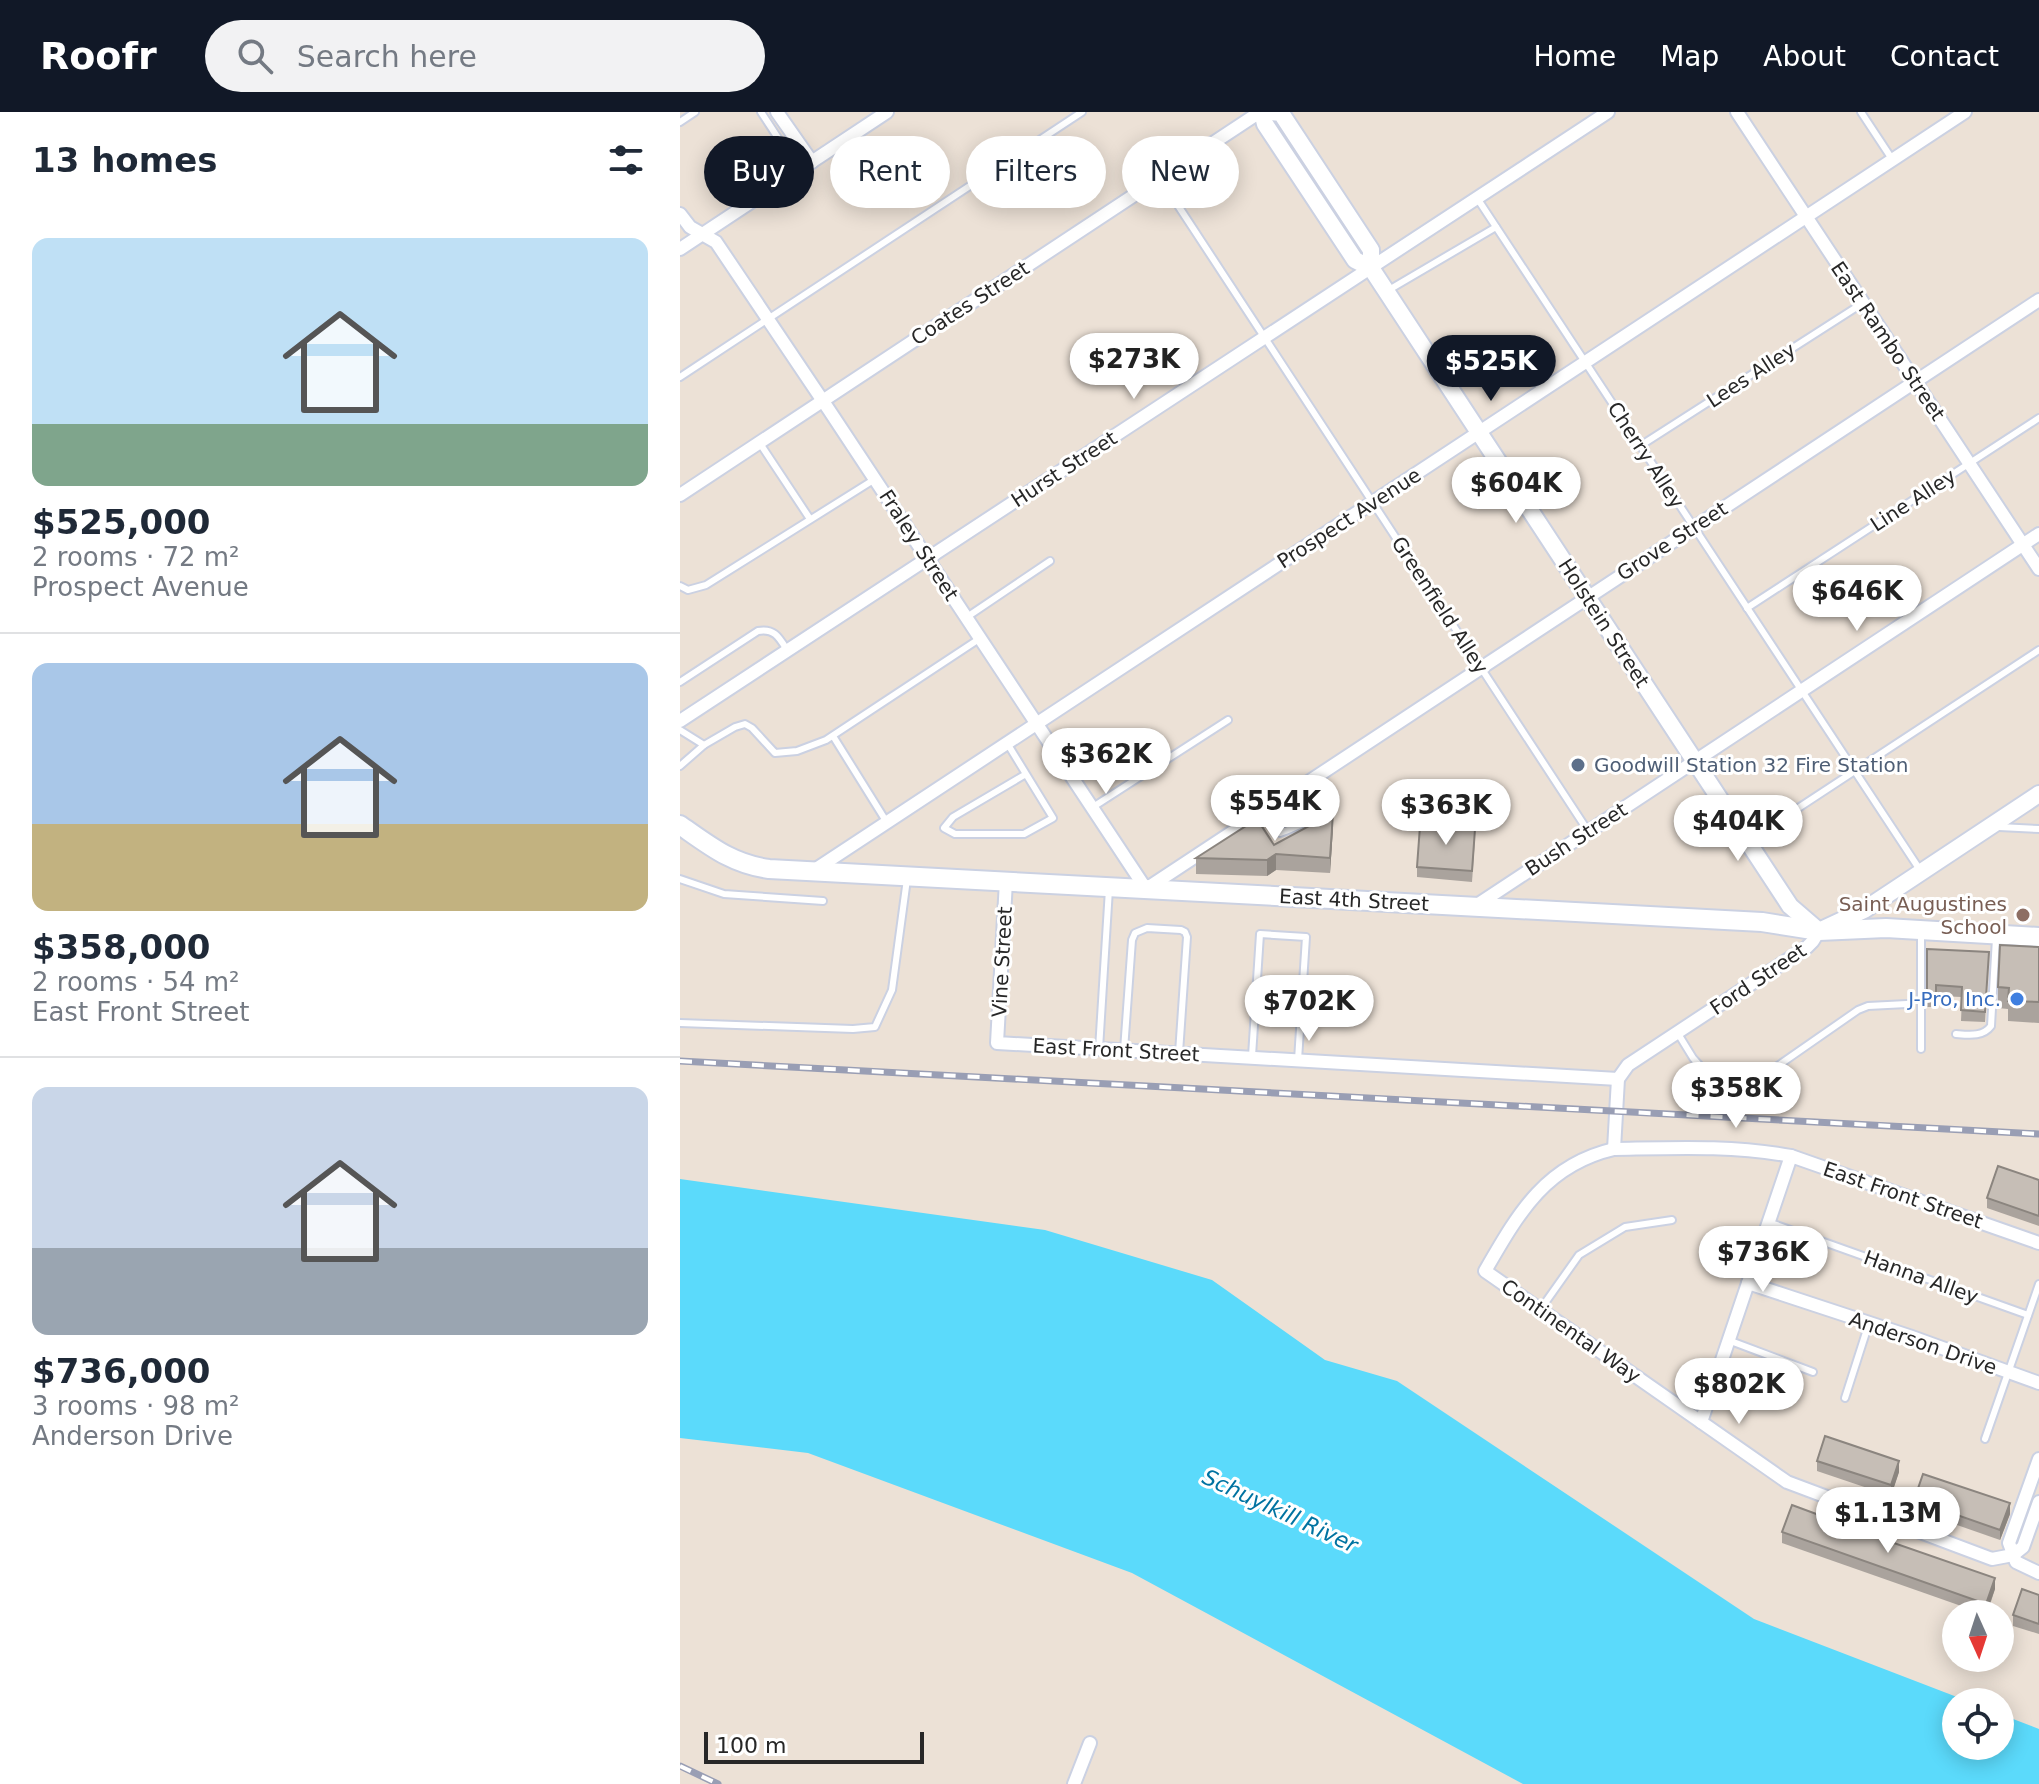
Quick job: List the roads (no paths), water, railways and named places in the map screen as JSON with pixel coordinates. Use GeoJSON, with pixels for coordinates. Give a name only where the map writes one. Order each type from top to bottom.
{"type":"FeatureCollection","features":[{"type":"Feature","properties":{"kind":"main road","name":"East 4th Street"},"geometry":{"type":"LineString","coordinates":[[680,825],[741,863],[769,869],[1762,922],[1819,931],[1886,928],[2039,937]]}},
{"type":"Feature","properties":{"kind":"street"},"geometry":{"type":"LineString","coordinates":[[777,112],[794,136]]}},
{"type":"Feature","properties":{"kind":"street"},"geometry":{"type":"LineString","coordinates":[[814,161],[887,112]]}},
{"type":"Feature","properties":{"kind":"street","name":"Coates Street"},"geometry":{"type":"LineString","coordinates":[[1224,136],[1261,112]]}},
{"type":"Feature","properties":{"kind":"street","name":"Holstein Street"},"geometry":{"type":"LineString","coordinates":[[1261,112],[1265,124],[1355,260],[1371,268],[1387,291],[1790,906],[1819,931]]}},
{"type":"Feature","properties":{"kind":"street","name":"Holstein Street"},"geometry":{"type":"LineString","coordinates":[[1271,112],[1281,113],[1371,250],[1371,268]]}},
{"type":"Feature","properties":{"kind":"street","name":"Hurst Street"},"geometry":{"type":"LineString","coordinates":[[680,721],[1608,112]]}},
{"type":"Feature","properties":{"kind":"street","name":"East Rambo Street"},"geometry":{"type":"LineString","coordinates":[[1737,112],[2039,569]]}},
{"type":"Feature","properties":{"kind":"street","name":"Prospect Avenue"},"geometry":{"type":"LineString","coordinates":[[813,871],[1965,112]]}},
{"type":"Feature","properties":{"kind":"street","name":"Coates Street"},"geometry":{"type":"LineString","coordinates":[[680,495],[1122,203]]}},
{"type":"Feature","properties":{"kind":"street"},"geometry":{"type":"LineString","coordinates":[[680,249],[742,208]]}},
{"type":"Feature","properties":{"kind":"street","name":"Fraley Street"},"geometry":{"type":"LineString","coordinates":[[680,214],[690,227],[716,242],[1146,889]]}},
{"type":"Feature","properties":{"kind":"street","name":"Grove Street"},"geometry":{"type":"LineString","coordinates":[[1146,889],[2039,300]]}},
{"type":"Feature","properties":{"kind":"street","name":"Bush Street"},"geometry":{"type":"LineString","coordinates":[[1474,907],[2039,534]]}},
{"type":"Feature","properties":{"kind":"street","name":"Ford Street"},"geometry":{"type":"LineString","coordinates":[[1618,1079],[1628,1065],[1807,947],[1819,931],[1864,910],[2039,794]]}},
{"type":"Feature","properties":{"kind":"street","name":"Vine Street"},"geometry":{"type":"LineString","coordinates":[[997,1043],[1006,881]]}},
{"type":"Feature","properties":{"kind":"street","name":"East Front Street"},"geometry":{"type":"LineString","coordinates":[[997,1043],[1618,1079]]}},
{"type":"Feature","properties":{"kind":"street"},"geometry":{"type":"LineString","coordinates":[[1614,1149],[1618,1079]]}},
{"type":"Feature","properties":{"kind":"street","name":"East Front Street"},"geometry":{"type":"LineString","coordinates":[[1485,1271],[1509,1229],[1547,1182],[1595,1153],[1614,1149],[1727,1148],[1791,1156],[2039,1243]]}},
{"type":"Feature","properties":{"kind":"street"},"geometry":{"type":"LineString","coordinates":[[1701,1422],[1791,1156]]}},
{"type":"Feature","properties":{"kind":"street","name":"Continental Way"},"geometry":{"type":"LineString","coordinates":[[1485,1271],[1787,1482],[1992,1559],[2013,1555]]}},
{"type":"Feature","properties":{"kind":"street","name":"Anderson Drive"},"geometry":{"type":"LineString","coordinates":[[1748,1283],[2039,1383]]}},
{"type":"Feature","properties":{"kind":"street"},"geometry":{"type":"LineString","coordinates":[[2039,1459],[2009,1543],[2016,1562],[2039,1573]]}},
{"type":"Feature","properties":{"kind":"street"},"geometry":{"type":"LineString","coordinates":[[2013,1555],[2023,1547],[2039,1502]]}},
{"type":"Feature","properties":{"kind":"street"},"geometry":{"type":"LineString","coordinates":[[1074,1784],[1090,1743]]}},
{"type":"Feature","properties":{"kind":"lane"},"geometry":{"type":"LineString","coordinates":[[680,122],[695,112]]}},
{"type":"Feature","properties":{"kind":"lane"},"geometry":{"type":"LineString","coordinates":[[761,112],[777,136]]}},
{"type":"Feature","properties":{"kind":"lane"},"geometry":{"type":"LineString","coordinates":[[680,377],[1082,112]]}},
{"type":"Feature","properties":{"kind":"lane"},"geometry":{"type":"LineString","coordinates":[[1861,112],[1892,160]]}},
{"type":"Feature","properties":{"kind":"lane","name":"Cherry Alley"},"geometry":{"type":"LineString","coordinates":[[1477,198],[1921,872]]}},
{"type":"Feature","properties":{"kind":"lane","name":"Greenfield Alley"},"geometry":{"type":"LineString","coordinates":[[1180,208],[1589,831]]}},
{"type":"Feature","properties":{"kind":"lane"},"geometry":{"type":"LineString","coordinates":[[1387,291],[1496,227]]}},
{"type":"Feature","properties":{"kind":"lane","name":"Lees Alley"},"geometry":{"type":"LineString","coordinates":[[1640,446],[1863,303]]}},
{"type":"Feature","properties":{"kind":"lane","name":"Line Alley"},"geometry":{"type":"LineString","coordinates":[[1747,608],[2039,418]]}},
{"type":"Feature","properties":{"kind":"lane"},"geometry":{"type":"LineString","coordinates":[[759,442],[810,519]]}},
{"type":"Feature","properties":{"kind":"lane"},"geometry":{"type":"LineString","coordinates":[[680,586],[688,590],[706,585],[875,479]]}},
{"type":"Feature","properties":{"kind":"lane"},"geometry":{"type":"LineString","coordinates":[[967,617],[1050,561]]}},
{"type":"Feature","properties":{"kind":"lane"},"geometry":{"type":"LineString","coordinates":[[680,682],[758,631],[772,631],[788,651]]}},
{"type":"Feature","properties":{"kind":"lane"},"geometry":{"type":"LineString","coordinates":[[680,766],[704,745],[745,724],[775,753],[797,751],[833,736],[980,638]]}},
{"type":"Feature","properties":{"kind":"lane"},"geometry":{"type":"LineString","coordinates":[[1748,841],[2039,650]]}},
{"type":"Feature","properties":{"kind":"lane"},"geometry":{"type":"LineString","coordinates":[[1092,808],[1228,720]]}},
{"type":"Feature","properties":{"kind":"lane"},"geometry":{"type":"LineString","coordinates":[[680,730],[704,745]]}},
{"type":"Feature","properties":{"kind":"lane"},"geometry":{"type":"LineString","coordinates":[[833,736],[887,823]]}},
{"type":"Feature","properties":{"kind":"lane"},"geometry":{"type":"LineString","coordinates":[[1007,743],[1053,818],[1024,834],[955,834],[944,828],[953,817],[1026,774]]}},
{"type":"Feature","properties":{"kind":"lane"},"geometry":{"type":"LineString","coordinates":[[1263,811],[1280,833],[1306,822],[1309,809],[1296,789]]}},
{"type":"Feature","properties":{"kind":"lane"},"geometry":{"type":"LineString","coordinates":[[1990,827],[2039,829]]}},
{"type":"Feature","properties":{"kind":"lane"},"geometry":{"type":"LineString","coordinates":[[680,1023],[853,1029],[875,1027],[892,990],[908,875]]}},
{"type":"Feature","properties":{"kind":"lane"},"geometry":{"type":"LineString","coordinates":[[680,879],[724,894],[823,901]]}},
{"type":"Feature","properties":{"kind":"lane"},"geometry":{"type":"LineString","coordinates":[[1099,1049],[1109,887]]}},
{"type":"Feature","properties":{"kind":"lane"},"geometry":{"type":"LineString","coordinates":[[1124,1050],[1132,940],[1140,929],[1158,928],[1181,930],[1187,937],[1179,1053]]}},
{"type":"Feature","properties":{"kind":"lane"},"geometry":{"type":"LineString","coordinates":[[1921,931],[1921,1049]]}},
{"type":"Feature","properties":{"kind":"lane"},"geometry":{"type":"LineString","coordinates":[[1252,1058],[1260,934],[1306,937],[1298,1060]]}},
{"type":"Feature","properties":{"kind":"lane"},"geometry":{"type":"LineString","coordinates":[[1956,1034],[1982,1033],[1991,1026],[1996,935]]}},
{"type":"Feature","properties":{"kind":"lane"},"geometry":{"type":"LineString","coordinates":[[1677,1032],[1693,1058],[1710,1077],[1760,1076],[1858,1010],[1868,1006],[1907,1004]]}},
{"type":"Feature","properties":{"kind":"lane"},"geometry":{"type":"LineString","coordinates":[[1540,1310],[1579,1255],[1625,1227],[1672,1220]]}},
{"type":"Feature","properties":{"kind":"lane","name":"Hanna Alley"},"geometry":{"type":"LineString","coordinates":[[1768,1222],[2028,1315]]}},
{"type":"Feature","properties":{"kind":"lane"},"geometry":{"type":"LineString","coordinates":[[1985,1439],[2039,1284]]}},
{"type":"Feature","properties":{"kind":"lane"},"geometry":{"type":"LineString","coordinates":[[1845,1398],[1869,1323]]}},
{"type":"Feature","properties":{"kind":"lane"},"geometry":{"type":"LineString","coordinates":[[1728,1340],[1813,1372]]}},
{"type":"Feature","properties":{"kind":"water","name":"Schuylkill River"},"geometry":{"type":"Polygon","coordinates":[[[680,1179],[1045,1230],[1212,1280],[1325,1360],[1397,1381],[1754,1619],[1942,1691],[1942,1760],[2014,1760],[2014,1719],[2039,1729],[2039,1784],[1523,1784],[1132,1573],[808,1453],[680,1438],[680,1179]]]}},
{"type":"Feature","properties":{"kind":"railway"},"geometry":{"type":"LineString","coordinates":[[680,1061],[2039,1134]]}},
{"type":"Feature","properties":{"kind":"railway"},"geometry":{"type":"LineString","coordinates":[[680,1766],[718,1784]]}},
{"type":"Feature","properties":{"kind":"place","name":"Goodwill Station 32 Fire Station"},"geometry":{"type":"Point","coordinates":[1578,765]}},
{"type":"Feature","properties":{"kind":"place","name":"Saint Augustines School"},"geometry":{"type":"Point","coordinates":[2023,915]}},
{"type":"Feature","properties":{"kind":"place","name":"J-Pro, Inc."},"geometry":{"type":"Point","coordinates":[2017,999]}}]}
